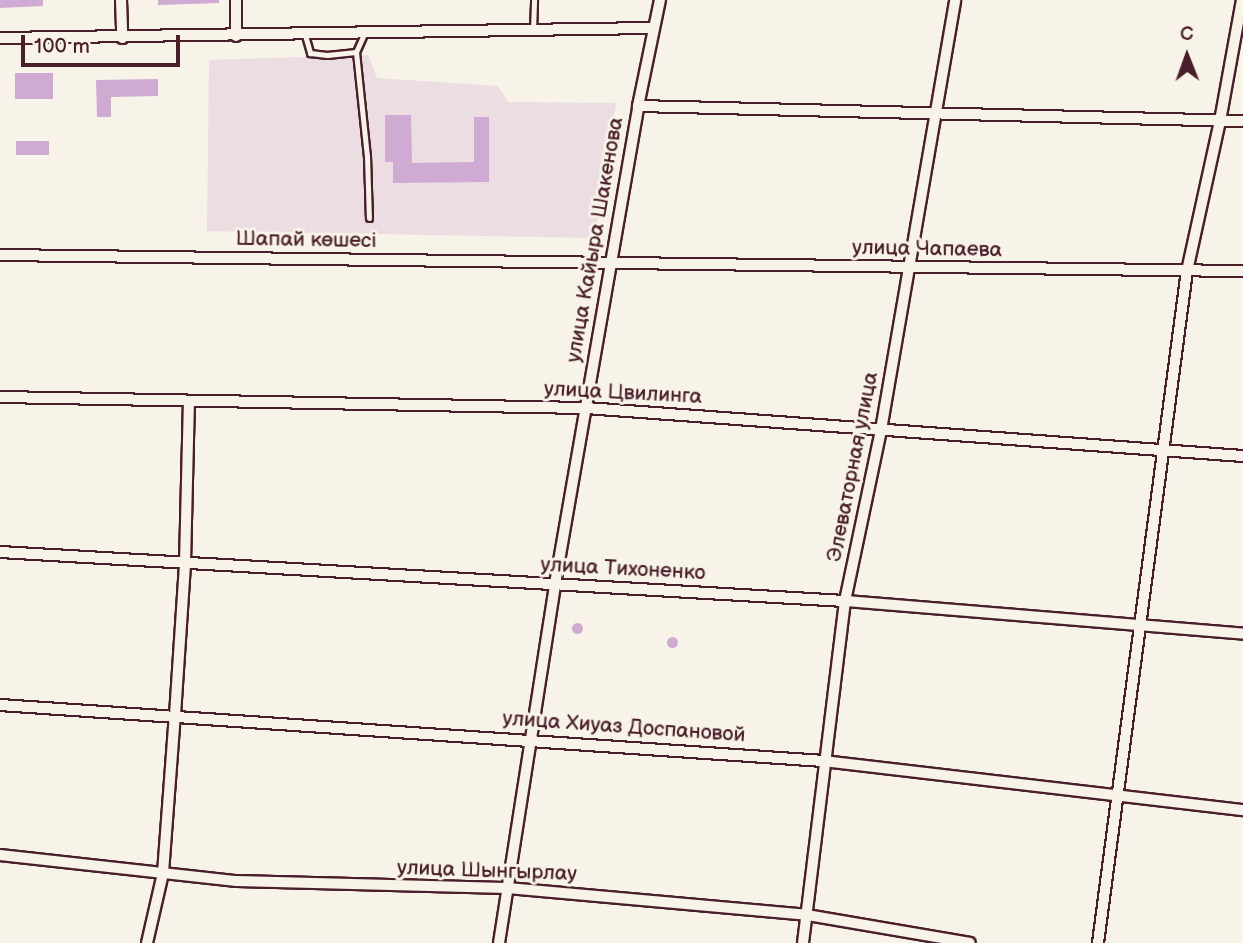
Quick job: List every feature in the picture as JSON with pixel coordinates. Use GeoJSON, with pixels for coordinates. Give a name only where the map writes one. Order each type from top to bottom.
{"type":"FeatureCollection","features":[{"type":"Feature","properties":{"kind":"street"},"geometry":{"type":"LineString","coordinates":[[121,0],[122,38]]}},
{"type":"Feature","properties":{"kind":"street"},"geometry":{"type":"LineString","coordinates":[[236,0],[236,36]]}},
{"type":"Feature","properties":{"kind":"street","name":"улица Кайыра Шакенова"},"geometry":{"type":"LineString","coordinates":[[499,943],[555,584],[652,28],[660,0]]}},
{"type":"Feature","properties":{"kind":"street","name":"Элеваторная улица"},"geometry":{"type":"LineString","coordinates":[[803,943],[845,601],[881,430],[955,0]]}},
{"type":"Feature","properties":{"kind":"street"},"geometry":{"type":"LineString","coordinates":[[1098,943],[1187,271],[1220,121],[1242,0]]}},
{"type":"Feature","properties":{"kind":"street"},"geometry":{"type":"LineString","coordinates":[[0,38],[652,28]]}},
{"type":"Feature","properties":{"kind":"street"},"geometry":{"type":"LineString","coordinates":[[638,106],[1243,121]]}},
{"type":"Feature","properties":{"kind":"street","name":"Шапай көшесі"},"geometry":{"type":"LineString","coordinates":[[0,255],[611,265]]}},
{"type":"Feature","properties":{"kind":"street","name":"улица Чапаева"},"geometry":{"type":"LineString","coordinates":[[611,265],[1243,271]]}},
{"type":"Feature","properties":{"kind":"street","name":"улица Цвилинга"},"geometry":{"type":"LineString","coordinates":[[0,397],[586,408],[1243,456]]}},
{"type":"Feature","properties":{"kind":"street"},"geometry":{"type":"LineString","coordinates":[[147,943],[163,873],[185,563],[189,401]]}},
{"type":"Feature","properties":{"kind":"street","name":"улица Тихоненко"},"geometry":{"type":"LineString","coordinates":[[0,552],[845,601],[1243,634]]}},
{"type":"Feature","properties":{"kind":"street","name":"улица Хиуаз Доспановой"},"geometry":{"type":"LineString","coordinates":[[0,705],[824,761],[1243,810]]}},
{"type":"Feature","properties":{"kind":"street","name":"улица Шынгырлау"},"geometry":{"type":"LineString","coordinates":[[0,855],[237,881],[321,886],[507,888],[807,915],[970,943]]}},
{"type":"Feature","properties":{"kind":"lane"},"geometry":{"type":"LineString","coordinates":[[533,30],[534,0]]}},
{"type":"Feature","properties":{"kind":"lane"},"geometry":{"type":"LineString","coordinates":[[364,34],[356,52],[367,156],[369,218]]}},
{"type":"Feature","properties":{"kind":"lane"},"geometry":{"type":"LineString","coordinates":[[305,35],[307,48],[315,55],[356,52]]}},
{"type":"Feature","properties":{"kind":"shaded area"},"geometry":{"type":"Polygon","coordinates":[[[368,55],[377,78],[498,86],[508,102],[616,103],[595,238],[207,231],[209,60],[368,55]]]}},
{"type":"Feature","properties":{"kind":"building"},"geometry":{"type":"Polygon","coordinates":[[[0,0],[43,0],[43,6],[0,8],[0,0]]]}},
{"type":"Feature","properties":{"kind":"building"},"geometry":{"type":"Polygon","coordinates":[[[158,0],[219,0],[219,3],[158,5],[158,0]]]}},
{"type":"Feature","properties":{"kind":"building"},"geometry":{"type":"Polygon","coordinates":[[[15,73],[53,73],[53,99],[15,99],[15,73]]]}},
{"type":"Feature","properties":{"kind":"building"},"geometry":{"type":"Polygon","coordinates":[[[158,79],[158,96],[111,97],[111,117],[97,117],[96,80],[158,79]]]}},
{"type":"Feature","properties":{"kind":"building"},"geometry":{"type":"Polygon","coordinates":[[[385,115],[411,115],[412,163],[474,162],[474,117],[489,117],[489,182],[393,183],[393,162],[385,162],[385,115]]]}},
{"type":"Feature","properties":{"kind":"building"},"geometry":{"type":"Polygon","coordinates":[[[16,141],[49,141],[49,155],[16,155],[16,141]]]}},
{"type":"Feature","properties":{"kind":"building"},"geometry":{"type":"Polygon","coordinates":[[[577,623],[581,624],[581,632],[577,633],[573,632],[572,628],[573,624],[577,623]]]}},
{"type":"Feature","properties":{"kind":"building"},"geometry":{"type":"Polygon","coordinates":[[[672,637],[676,638],[676,646],[672,647],[668,646],[667,642],[668,638],[672,637]]]}}]}
